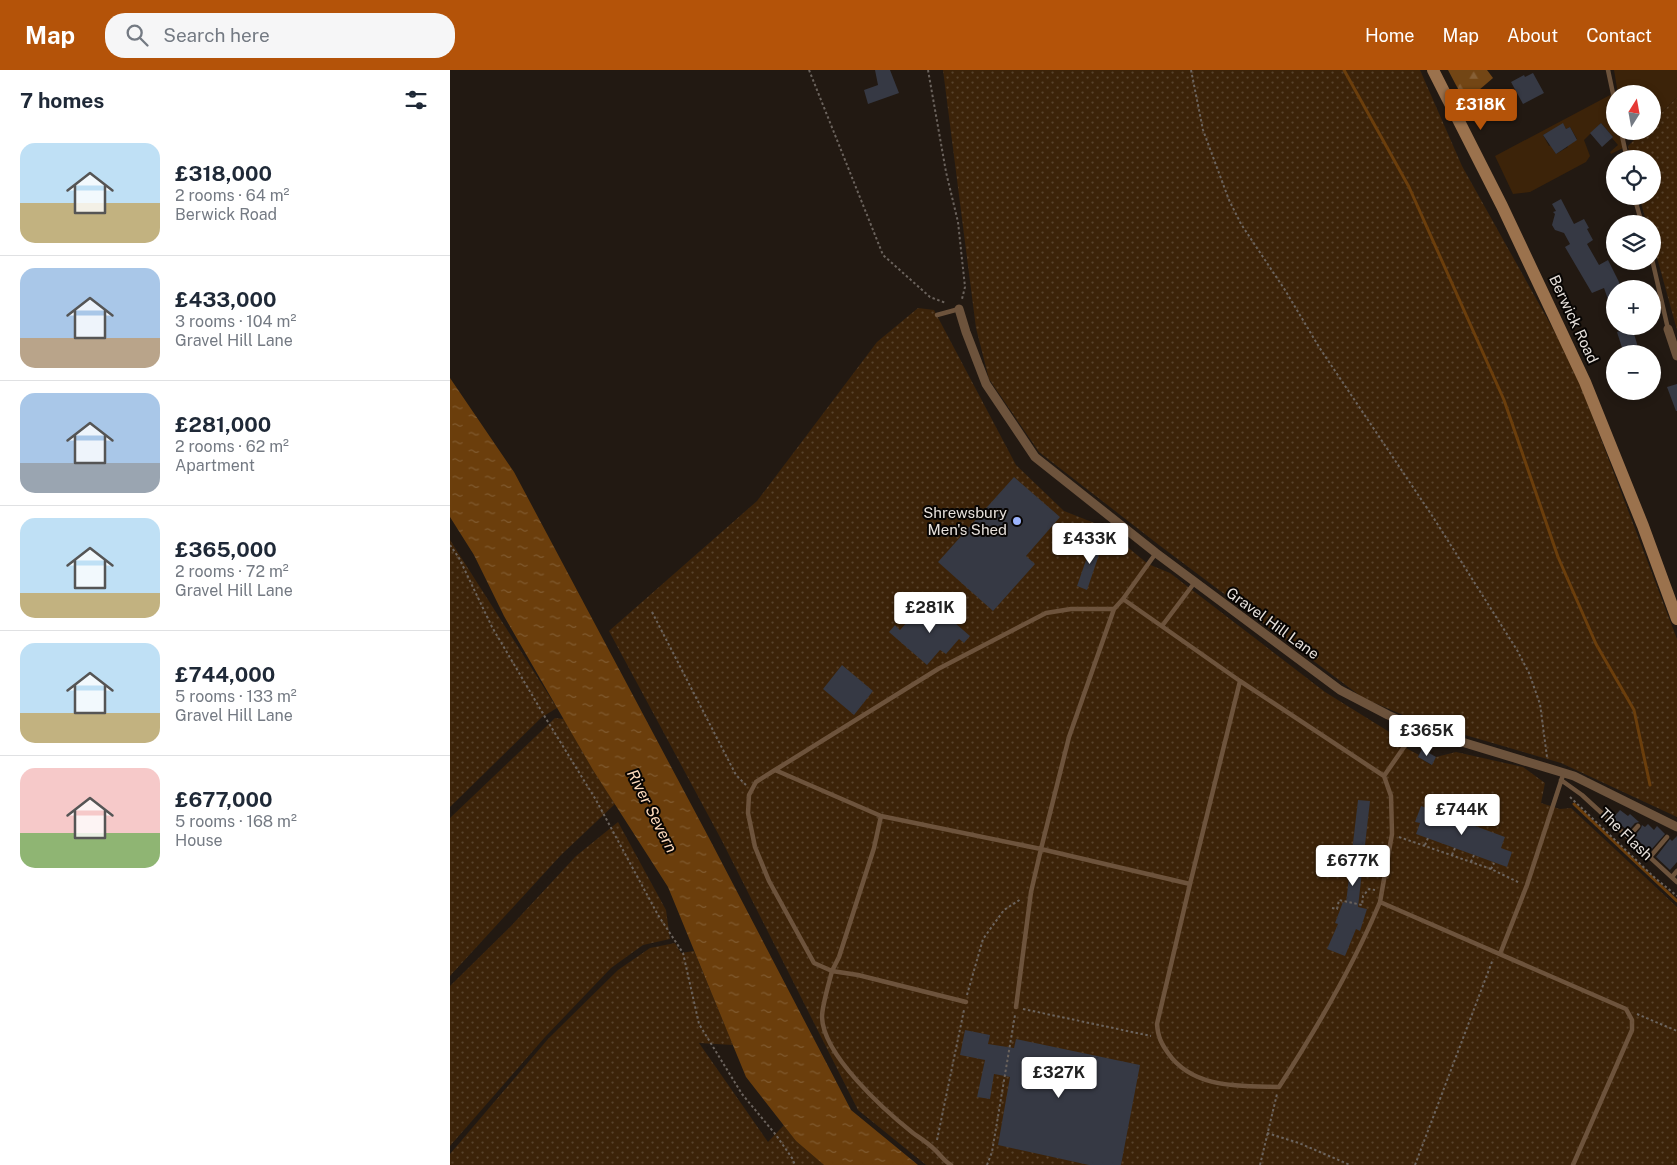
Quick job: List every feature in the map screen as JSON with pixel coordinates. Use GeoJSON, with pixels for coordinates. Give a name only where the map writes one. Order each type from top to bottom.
{"type":"FeatureCollection","features":[{"type":"Feature","properties":{"kind":"main road","name":"Berwick Road"},"geometry":{"type":"LineString","coordinates":[[1433,70],[1499,199],[1585,382],[1643,526],[1677,619]]}},
{"type":"Feature","properties":{"kind":"street","name":"Gravel Hill Lane"},"geometry":{"type":"LineString","coordinates":[[959,309],[986,384],[1035,457],[1156,553],[1340,690],[1419,729],[1545,766],[1562,776],[1677,827]]}},
{"type":"Feature","properties":{"kind":"street"},"geometry":{"type":"LineString","coordinates":[[1668,329],[1677,356]]}},
{"type":"Feature","properties":{"kind":"lane"},"geometry":{"type":"LineString","coordinates":[[1608,70],[1611,85]]}},
{"type":"Feature","properties":{"kind":"lane"},"geometry":{"type":"LineString","coordinates":[[1655,270],[1668,329]]}},
{"type":"Feature","properties":{"kind":"lane"},"geometry":{"type":"LineString","coordinates":[[937,315],[959,309]]}},
{"type":"Feature","properties":{"kind":"lane"},"geometry":{"type":"LineString","coordinates":[[1016,1008],[1031,892],[1069,737],[1114,609],[1156,553]]}},
{"type":"Feature","properties":{"kind":"lane"},"geometry":{"type":"LineString","coordinates":[[1162,626],[1194,582]]}},
{"type":"Feature","properties":{"kind":"lane"},"geometry":{"type":"LineString","coordinates":[[1123,599],[1240,681],[1384,776],[1391,796],[1392,834],[1380,902],[1365,937],[1315,1031],[1279,1087],[1229,1085],[1199,1079],[1175,1062],[1158,1038],[1157,1024],[1164,989],[1240,681]]}},
{"type":"Feature","properties":{"kind":"lane"},"geometry":{"type":"LineString","coordinates":[[966,1002],[858,975],[832,972],[814,963],[769,881],[756,847],[748,813],[749,795],[756,782],[938,669],[1046,613],[1071,609],[1114,609]]}},
{"type":"Feature","properties":{"kind":"lane"},"geometry":{"type":"LineString","coordinates":[[1384,776],[1419,729]]}},
{"type":"Feature","properties":{"kind":"lane"},"geometry":{"type":"LineString","coordinates":[[775,770],[881,816],[1041,849],[1190,884]]}},
{"type":"Feature","properties":{"kind":"lane"},"geometry":{"type":"LineString","coordinates":[[1498,953],[1527,885],[1562,776],[1677,882]]}},
{"type":"Feature","properties":{"kind":"lane"},"geometry":{"type":"LineString","coordinates":[[881,816],[874,848],[839,958],[832,972],[822,1016],[827,1036],[838,1057],[873,1098],[934,1149],[945,1162],[951,1165]]}},
{"type":"Feature","properties":{"kind":"lane"},"geometry":{"type":"LineString","coordinates":[[1628,837],[1638,826]]}},
{"type":"Feature","properties":{"kind":"lane"},"geometry":{"type":"LineString","coordinates":[[1650,857],[1667,837]]}},
{"type":"Feature","properties":{"kind":"lane"},"geometry":{"type":"LineString","coordinates":[[1672,877],[1677,871]]}},
{"type":"Feature","properties":{"kind":"lane"},"geometry":{"type":"LineString","coordinates":[[1380,902],[1626,1009],[1632,1020],[1632,1030],[1573,1165]]}},
{"type":"Feature","properties":{"kind":"path"},"geometry":{"type":"LineString","coordinates":[[809,70],[883,255],[930,297],[959,309],[965,287],[958,222],[946,172],[928,70]]}},
{"type":"Feature","properties":{"kind":"path"},"geometry":{"type":"LineString","coordinates":[[1191,70],[1203,130],[1229,200],[1242,224],[1319,347],[1433,518],[1517,650],[1529,673],[1540,704],[1547,757],[1545,766]]}},
{"type":"Feature","properties":{"kind":"path"},"geometry":{"type":"LineString","coordinates":[[450,545],[492,627],[596,800],[658,915],[683,953],[699,1024],[742,1094],[776,1136],[795,1165]]}},
{"type":"Feature","properties":{"kind":"path"},"geometry":{"type":"LineString","coordinates":[[652,612],[736,775],[752,790]]}},
{"type":"Feature","properties":{"kind":"path","name":"The Flash"},"geometry":{"type":"LineString","coordinates":[[1558,790],[1576,803],[1655,878],[1677,896]]}},
{"type":"Feature","properties":{"kind":"path"},"geometry":{"type":"LineString","coordinates":[[1392,834],[1471,862],[1527,885]]}},
{"type":"Feature","properties":{"kind":"path"},"geometry":{"type":"LineString","coordinates":[[1425,845],[1428,838]]}},
{"type":"Feature","properties":{"kind":"path"},"geometry":{"type":"LineString","coordinates":[[1452,855],[1455,848]]}},
{"type":"Feature","properties":{"kind":"path"},"geometry":{"type":"LineString","coordinates":[[1344,852],[1388,856]]}},
{"type":"Feature","properties":{"kind":"path"},"geometry":{"type":"LineString","coordinates":[[1471,862],[1474,855]]}},
{"type":"Feature","properties":{"kind":"path"},"geometry":{"type":"LineString","coordinates":[[1491,870],[1494,862]]}},
{"type":"Feature","properties":{"kind":"path"},"geometry":{"type":"LineString","coordinates":[[1332,908],[1337,909],[1340,900],[1362,906],[1363,896],[1369,889],[1382,892]]}},
{"type":"Feature","properties":{"kind":"path"},"geometry":{"type":"LineString","coordinates":[[934,1149],[966,1002],[983,939],[1004,910],[1031,892]]}},
{"type":"Feature","properties":{"kind":"path"},"geometry":{"type":"LineString","coordinates":[[1415,1165],[1498,953]]}},
{"type":"Feature","properties":{"kind":"path"},"geometry":{"type":"LineString","coordinates":[[987,1165],[992,1152],[1016,1008],[1158,1038]]}},
{"type":"Feature","properties":{"kind":"path"},"geometry":{"type":"LineString","coordinates":[[1626,1009],[1677,1031]]}},
{"type":"Feature","properties":{"kind":"path"},"geometry":{"type":"LineString","coordinates":[[1260,1165],[1279,1087]]}},
{"type":"Feature","properties":{"kind":"path"},"geometry":{"type":"LineString","coordinates":[[1267,1133],[1350,1165]]}},
{"type":"Feature","properties":{"kind":"shaded area"},"geometry":{"type":"Polygon","coordinates":[[[943,70],[1420,70],[1462,166],[1572,363],[1677,639],[1677,817],[1561,763],[1417,721],[1363,698],[1159,545],[1039,452],[989,379],[976,328],[943,70]]]}},
{"type":"Feature","properties":{"kind":"shaded area"},"geometry":{"type":"Polygon","coordinates":[[[1614,70],[1677,70],[1677,97],[1661,113],[1661,85],[1616,85],[1614,70]]]}},
{"type":"Feature","properties":{"kind":"shaded area"},"geometry":{"type":"Polygon","coordinates":[[[1606,97],[1606,129],[1601,123],[1584,140],[1590,156],[1586,162],[1530,192],[1513,194],[1495,156],[1606,97]],[[1563,124],[1543,135],[1556,154],[1568,147],[1565,141],[1572,143],[1577,139],[1570,127],[1566,129],[1563,124]]]}},
{"type":"Feature","properties":{"kind":"shaded area"},"geometry":{"type":"Polygon","coordinates":[[[1677,97],[1677,330],[1660,270],[1661,215],[1644,215],[1642,205],[1661,205],[1661,150],[1629,150],[1628,146],[1634,140],[1661,140],[1661,113],[1677,97]]]}},
{"type":"Feature","properties":{"kind":"shaded area"},"geometry":{"type":"Polygon","coordinates":[[[1614,140],[1621,140],[1623,148],[1612,150],[1618,145],[1614,140]]]}},
{"type":"Feature","properties":{"kind":"shaded area"},"geometry":{"type":"Polygon","coordinates":[[[918,308],[934,310],[1016,465],[1064,511],[1102,526],[1148,564],[1170,573],[1325,692],[1391,733],[1389,736],[1431,765],[1436,757],[1456,752],[1523,767],[1545,783],[1541,803],[1560,809],[1571,808],[1677,907],[1677,1165],[926,1165],[858,1110],[721,839],[609,631],[757,501],[877,342],[918,308]]]}},
{"type":"Feature","properties":{"kind":"shaded area"},"geometry":{"type":"Polygon","coordinates":[[[450,540],[557,708],[542,717],[450,807],[450,540]]]}},
{"type":"Feature","properties":{"kind":"shaded area"},"geometry":{"type":"Polygon","coordinates":[[[555,718],[564,719],[615,804],[561,855],[450,976],[450,818],[555,718]]]}},
{"type":"Feature","properties":{"kind":"shaded area"},"geometry":{"type":"Polygon","coordinates":[[[618,822],[666,910],[670,939],[643,945],[611,968],[545,1037],[450,1146],[450,986],[511,926],[576,856],[618,822]]]}},
{"type":"Feature","properties":{"kind":"shaded area"},"geometry":{"type":"Polygon","coordinates":[[[675,943],[681,953],[694,951],[733,1045],[699,1043],[768,1142],[784,1125],[796,1141],[824,1165],[450,1165],[450,1154],[548,1039],[618,970],[650,948],[675,943]]]}},
{"type":"Feature","properties":{"kind":"green space"},"geometry":{"type":"Polygon","coordinates":[[[1448,70],[1487,70],[1493,78],[1465,102],[1448,70]]]}},
{"type":"Feature","properties":{"kind":"water","name":"River Severn"},"geometry":{"type":"Polygon","coordinates":[[[450,378],[514,472],[851,1110],[918,1165],[824,1165],[796,1141],[746,1077],[668,887],[593,770],[504,616],[474,555],[450,517],[450,378]]]}},
{"type":"Feature","properties":{"kind":"building"},"geometry":{"type":"Polygon","coordinates":[[[875,70],[890,70],[899,93],[868,104],[864,90],[878,85],[875,70]]]}},
{"type":"Feature","properties":{"kind":"building"},"geometry":{"type":"Polygon","coordinates":[[[1533,73],[1544,93],[1523,104],[1511,82],[1524,75],[1525,77],[1533,73]]]}},
{"type":"Feature","properties":{"kind":"building"},"geometry":{"type":"Polygon","coordinates":[[[1563,123],[1566,129],[1570,127],[1577,140],[1556,154],[1543,135],[1563,123]]]}},
{"type":"Feature","properties":{"kind":"building"},"geometry":{"type":"Polygon","coordinates":[[[1601,123],[1606,129],[1606,140],[1610,140],[1602,147],[1590,133],[1601,123]]]}},
{"type":"Feature","properties":{"kind":"building"},"geometry":{"type":"Polygon","coordinates":[[[1561,199],[1574,224],[1584,219],[1593,240],[1587,244],[1599,265],[1606,261],[1606,270],[1613,270],[1618,280],[1606,280],[1606,294],[1604,288],[1592,293],[1565,247],[1570,244],[1564,233],[1555,230],[1552,225],[1555,214],[1553,212],[1556,211],[1552,204],[1561,199]]]}},
{"type":"Feature","properties":{"kind":"building"},"geometry":{"type":"Polygon","coordinates":[[[1618,335],[1634,335],[1637,345],[1621,345],[1618,335]]]}},
{"type":"Feature","properties":{"kind":"building"},"geometry":{"type":"Polygon","coordinates":[[[1677,384],[1677,411],[1676,411],[1667,387],[1677,384]]]}},
{"type":"Feature","properties":{"kind":"building"},"geometry":{"type":"Polygon","coordinates":[[[1014,477],[1060,517],[1026,556],[1035,564],[993,611],[938,562],[1014,477]]]}},
{"type":"Feature","properties":{"kind":"building"},"geometry":{"type":"Polygon","coordinates":[[[1093,540],[1103,543],[1087,590],[1077,586],[1093,540]]]}},
{"type":"Feature","properties":{"kind":"building"},"geometry":{"type":"Polygon","coordinates":[[[932,603],[970,636],[964,643],[959,639],[946,654],[940,650],[927,665],[889,632],[895,625],[900,630],[914,614],[918,619],[932,603]]]}},
{"type":"Feature","properties":{"kind":"building"},"geometry":{"type":"Polygon","coordinates":[[[842,665],[873,691],[854,715],[823,689],[842,665]]]}},
{"type":"Feature","properties":{"kind":"building"},"geometry":{"type":"Polygon","coordinates":[[[1422,749],[1436,757],[1432,765],[1418,757],[1422,749]]]}},
{"type":"Feature","properties":{"kind":"building"},"geometry":{"type":"Polygon","coordinates":[[[1358,800],[1370,801],[1358,907],[1367,909],[1360,931],[1356,929],[1345,956],[1327,949],[1338,924],[1335,923],[1343,902],[1346,903],[1358,800]]]}},
{"type":"Feature","properties":{"kind":"building"},"geometry":{"type":"Polygon","coordinates":[[[1421,806],[1505,837],[1501,848],[1512,852],[1507,867],[1416,834],[1420,823],[1415,822],[1421,806]]]}},
{"type":"Feature","properties":{"kind":"building"},"geometry":{"type":"Polygon","coordinates":[[[1620,810],[1628,816],[1630,814],[1639,822],[1635,823],[1628,831],[1613,818],[1620,810]]]}},
{"type":"Feature","properties":{"kind":"building"},"geometry":{"type":"Polygon","coordinates":[[[1648,824],[1654,830],[1657,826],[1665,834],[1650,851],[1634,837],[1642,825],[1645,827],[1648,824]]]}},
{"type":"Feature","properties":{"kind":"building"},"geometry":{"type":"Polygon","coordinates":[[[1677,836],[1677,862],[1670,870],[1656,857],[1670,839],[1672,841],[1677,836]]]}},
{"type":"Feature","properties":{"kind":"building"},"geometry":{"type":"Polygon","coordinates":[[[965,1030],[990,1035],[988,1044],[1014,1048],[1016,1039],[1140,1065],[1121,1165],[1089,1165],[998,1145],[1010,1077],[994,1074],[990,1099],[977,1097],[985,1060],[960,1055],[965,1030]]]}},
{"type":"Feature","properties":{"kind":"waterway"},"geometry":{"type":"LineString","coordinates":[[1344,70],[1409,187],[1504,400],[1558,557],[1596,644],[1634,710],[1650,785]]}},
{"type":"Feature","properties":{"kind":"waterway"},"geometry":{"type":"LineString","coordinates":[[1574,804],[1677,901]]}},
{"type":"Feature","properties":{"kind":"place","name":"Shrewsbury Men's Shed"},"geometry":{"type":"Point","coordinates":[1017,521]}}]}
